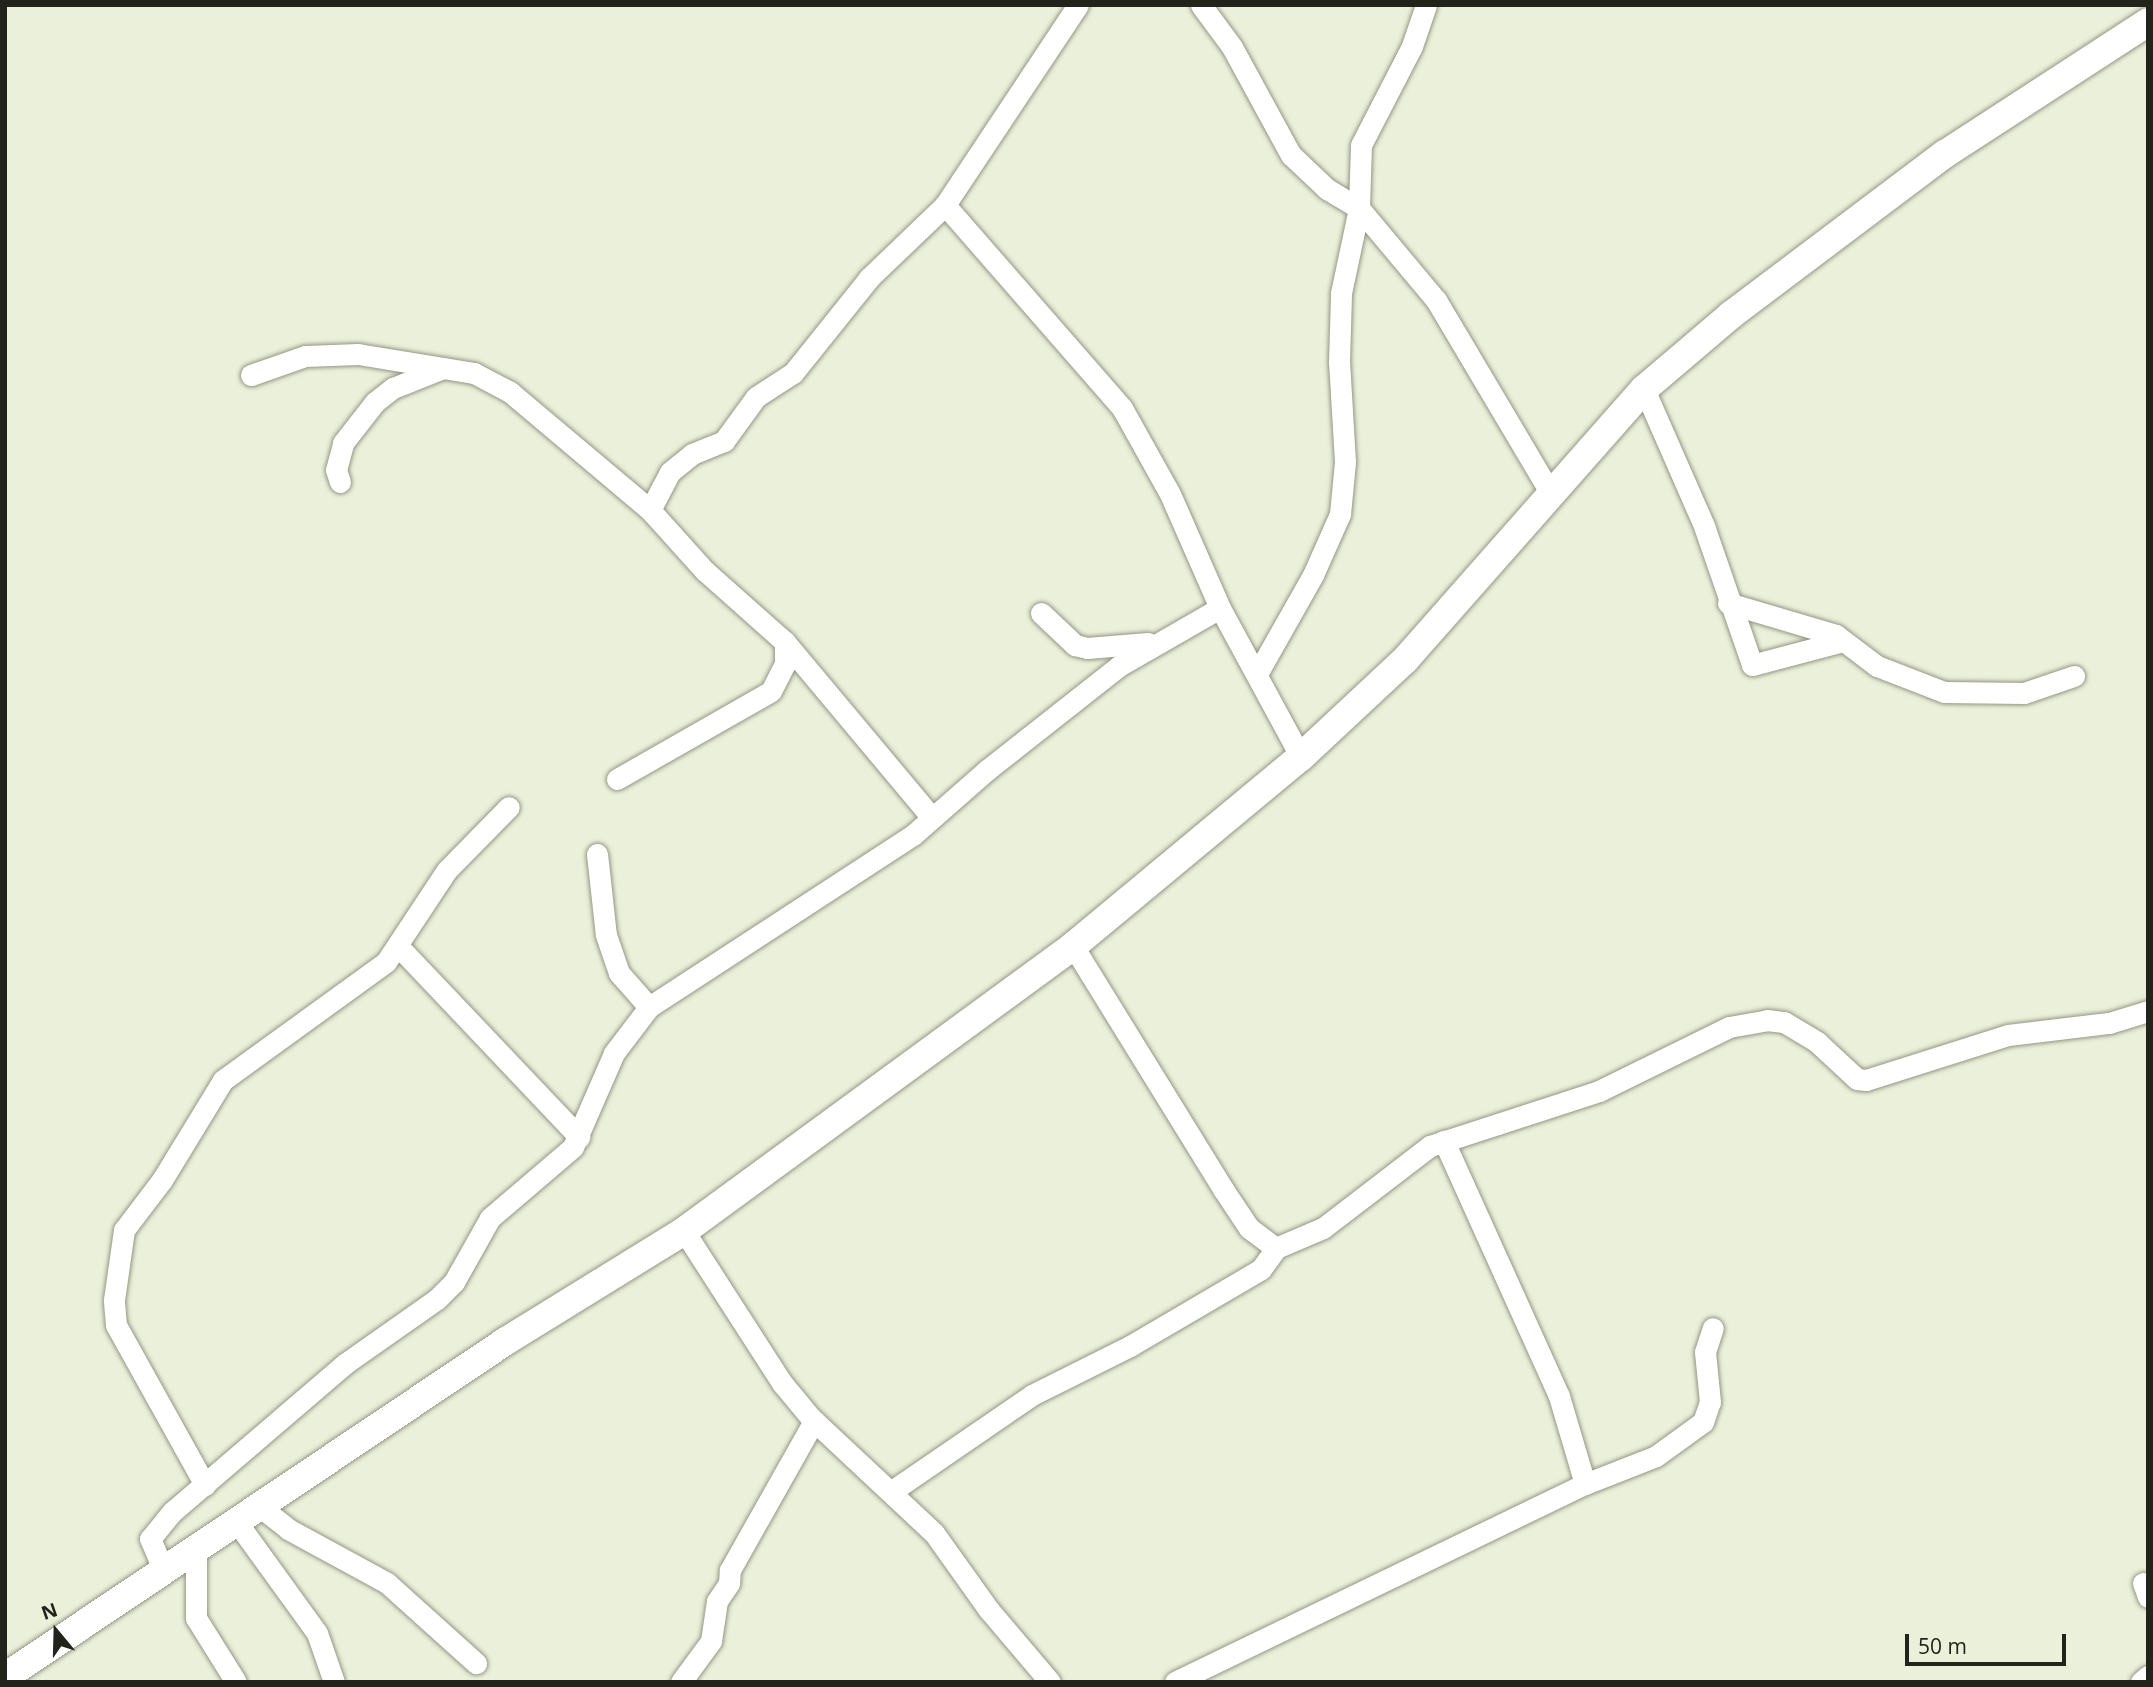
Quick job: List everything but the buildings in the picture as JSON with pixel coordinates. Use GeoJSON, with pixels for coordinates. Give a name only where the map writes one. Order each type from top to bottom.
{"type":"FeatureCollection","features":[{"type":"Feature","properties":{"kind":"street"},"geometry":{"type":"LineString","coordinates":[[650,510],[670,472],[692,454],[724,441],[756,397],[793,373],[869,278],[944,205],[1078,5]]}},
{"type":"Feature","properties":{"kind":"street"},"geometry":{"type":"LineString","coordinates":[[1201,5],[1232,47],[1291,155],[1317,182],[1359,208],[1436,300],[1550,492]]}},
{"type":"Feature","properties":{"kind":"street"},"geometry":{"type":"LineString","coordinates":[[1257,674],[1313,575],[1340,514],[1345,462],[1339,362],[1341,293],[1359,208],[1361,145],[1412,46],[1426,5]]}},
{"type":"Feature","properties":{"kind":"street"},"geometry":{"type":"LineString","coordinates":[[5,1677],[506,1341],[684,1231],[1073,946],[1301,757],[1432,633],[1550,492],[1644,389],[1731,316],[1945,154],[2148,22]]}},
{"type":"Feature","properties":{"kind":"street"},"geometry":{"type":"LineString","coordinates":[[944,205],[1122,408],[1170,494],[1220,608],[1301,757]]}},
{"type":"Feature","properties":{"kind":"street"},"geometry":{"type":"LineString","coordinates":[[251,376],[305,356],[326,354],[393,357],[474,373],[510,392],[650,510],[705,570],[785,642],[861,738],[932,818]]}},
{"type":"Feature","properties":{"kind":"street"},"geometry":{"type":"LineString","coordinates":[[340,482],[337,460],[343,443],[375,402],[393,388],[445,368]]}},
{"type":"Feature","properties":{"kind":"street"},"geometry":{"type":"LineString","coordinates":[[1644,389],[1704,526],[1728,603],[1752,665],[1843,641]]}},
{"type":"Feature","properties":{"kind":"street"},"geometry":{"type":"LineString","coordinates":[[1728,603],[1843,641],[1877,666],[1944,692],[2024,693],[2074,676]]}},
{"type":"Feature","properties":{"kind":"street"},"geometry":{"type":"LineString","coordinates":[[163,1569],[151,1536],[205,1485],[346,1363],[437,1299],[454,1282],[490,1218],[567,1153],[579,1137],[614,1053],[649,1007],[912,835],[1075,699],[1155,642],[1220,608]]}},
{"type":"Feature","properties":{"kind":"street"},"geometry":{"type":"LineString","coordinates":[[1041,613],[1075,645],[1087,648],[1155,642]]}},
{"type":"Feature","properties":{"kind":"street"},"geometry":{"type":"LineString","coordinates":[[617,779],[771,691],[785,664],[785,642]]}},
{"type":"Feature","properties":{"kind":"street"},"geometry":{"type":"LineString","coordinates":[[205,1485],[116,1325],[114,1300],[124,1230],[162,1180],[223,1080],[386,962],[399,947],[447,870],[509,807]]}},
{"type":"Feature","properties":{"kind":"street"},"geometry":{"type":"LineString","coordinates":[[597,854],[606,935],[619,973],[649,1007]]}},
{"type":"Feature","properties":{"kind":"street"},"geometry":{"type":"LineString","coordinates":[[1073,946],[1229,1199],[1249,1228],[1276,1248]]}},
{"type":"Feature","properties":{"kind":"street"},"geometry":{"type":"LineString","coordinates":[[399,947],[579,1137]]}},
{"type":"Feature","properties":{"kind":"street"},"geometry":{"type":"LineString","coordinates":[[892,1492],[1032,1395],[1130,1346],[1261,1269],[1276,1248],[1323,1228],[1402,1166],[1444,1141],[1599,1091],[1692,1042],[1754,1022],[1784,1022],[1817,1042],[1857,1079],[1867,1080],[2008,1035],[2109,1023],[2148,1011]]}},
{"type":"Feature","properties":{"kind":"street"},"geometry":{"type":"LineString","coordinates":[[1444,1141],[1559,1396],[1585,1484]]}},
{"type":"Feature","properties":{"kind":"street"},"geometry":{"type":"LineString","coordinates":[[684,1231],[782,1383],[814,1421],[934,1533],[989,1610],[1050,1682]]}},
{"type":"Feature","properties":{"kind":"street"},"geometry":{"type":"LineString","coordinates":[[1175,1682],[1585,1484],[1656,1456],[1703,1422],[1710,1402],[1705,1352],[1713,1328]]}},
{"type":"Feature","properties":{"kind":"street"},"geometry":{"type":"LineString","coordinates":[[681,1682],[711,1641],[717,1601],[729,1583],[730,1570],[814,1421]]}},
{"type":"Feature","properties":{"kind":"street"},"geometry":{"type":"LineString","coordinates":[[248,1513],[288,1528],[387,1583],[476,1663]]}},
{"type":"Feature","properties":{"kind":"street"},"geometry":{"type":"LineString","coordinates":[[248,1513],[317,1633],[334,1682]]}},
{"type":"Feature","properties":{"kind":"street"},"geometry":{"type":"LineString","coordinates":[[196,1547],[196,1618],[236,1682]]}},
{"type":"Feature","properties":{"kind":"street"},"geometry":{"type":"LineString","coordinates":[[2141,1682],[2148,1676]]}}]}
